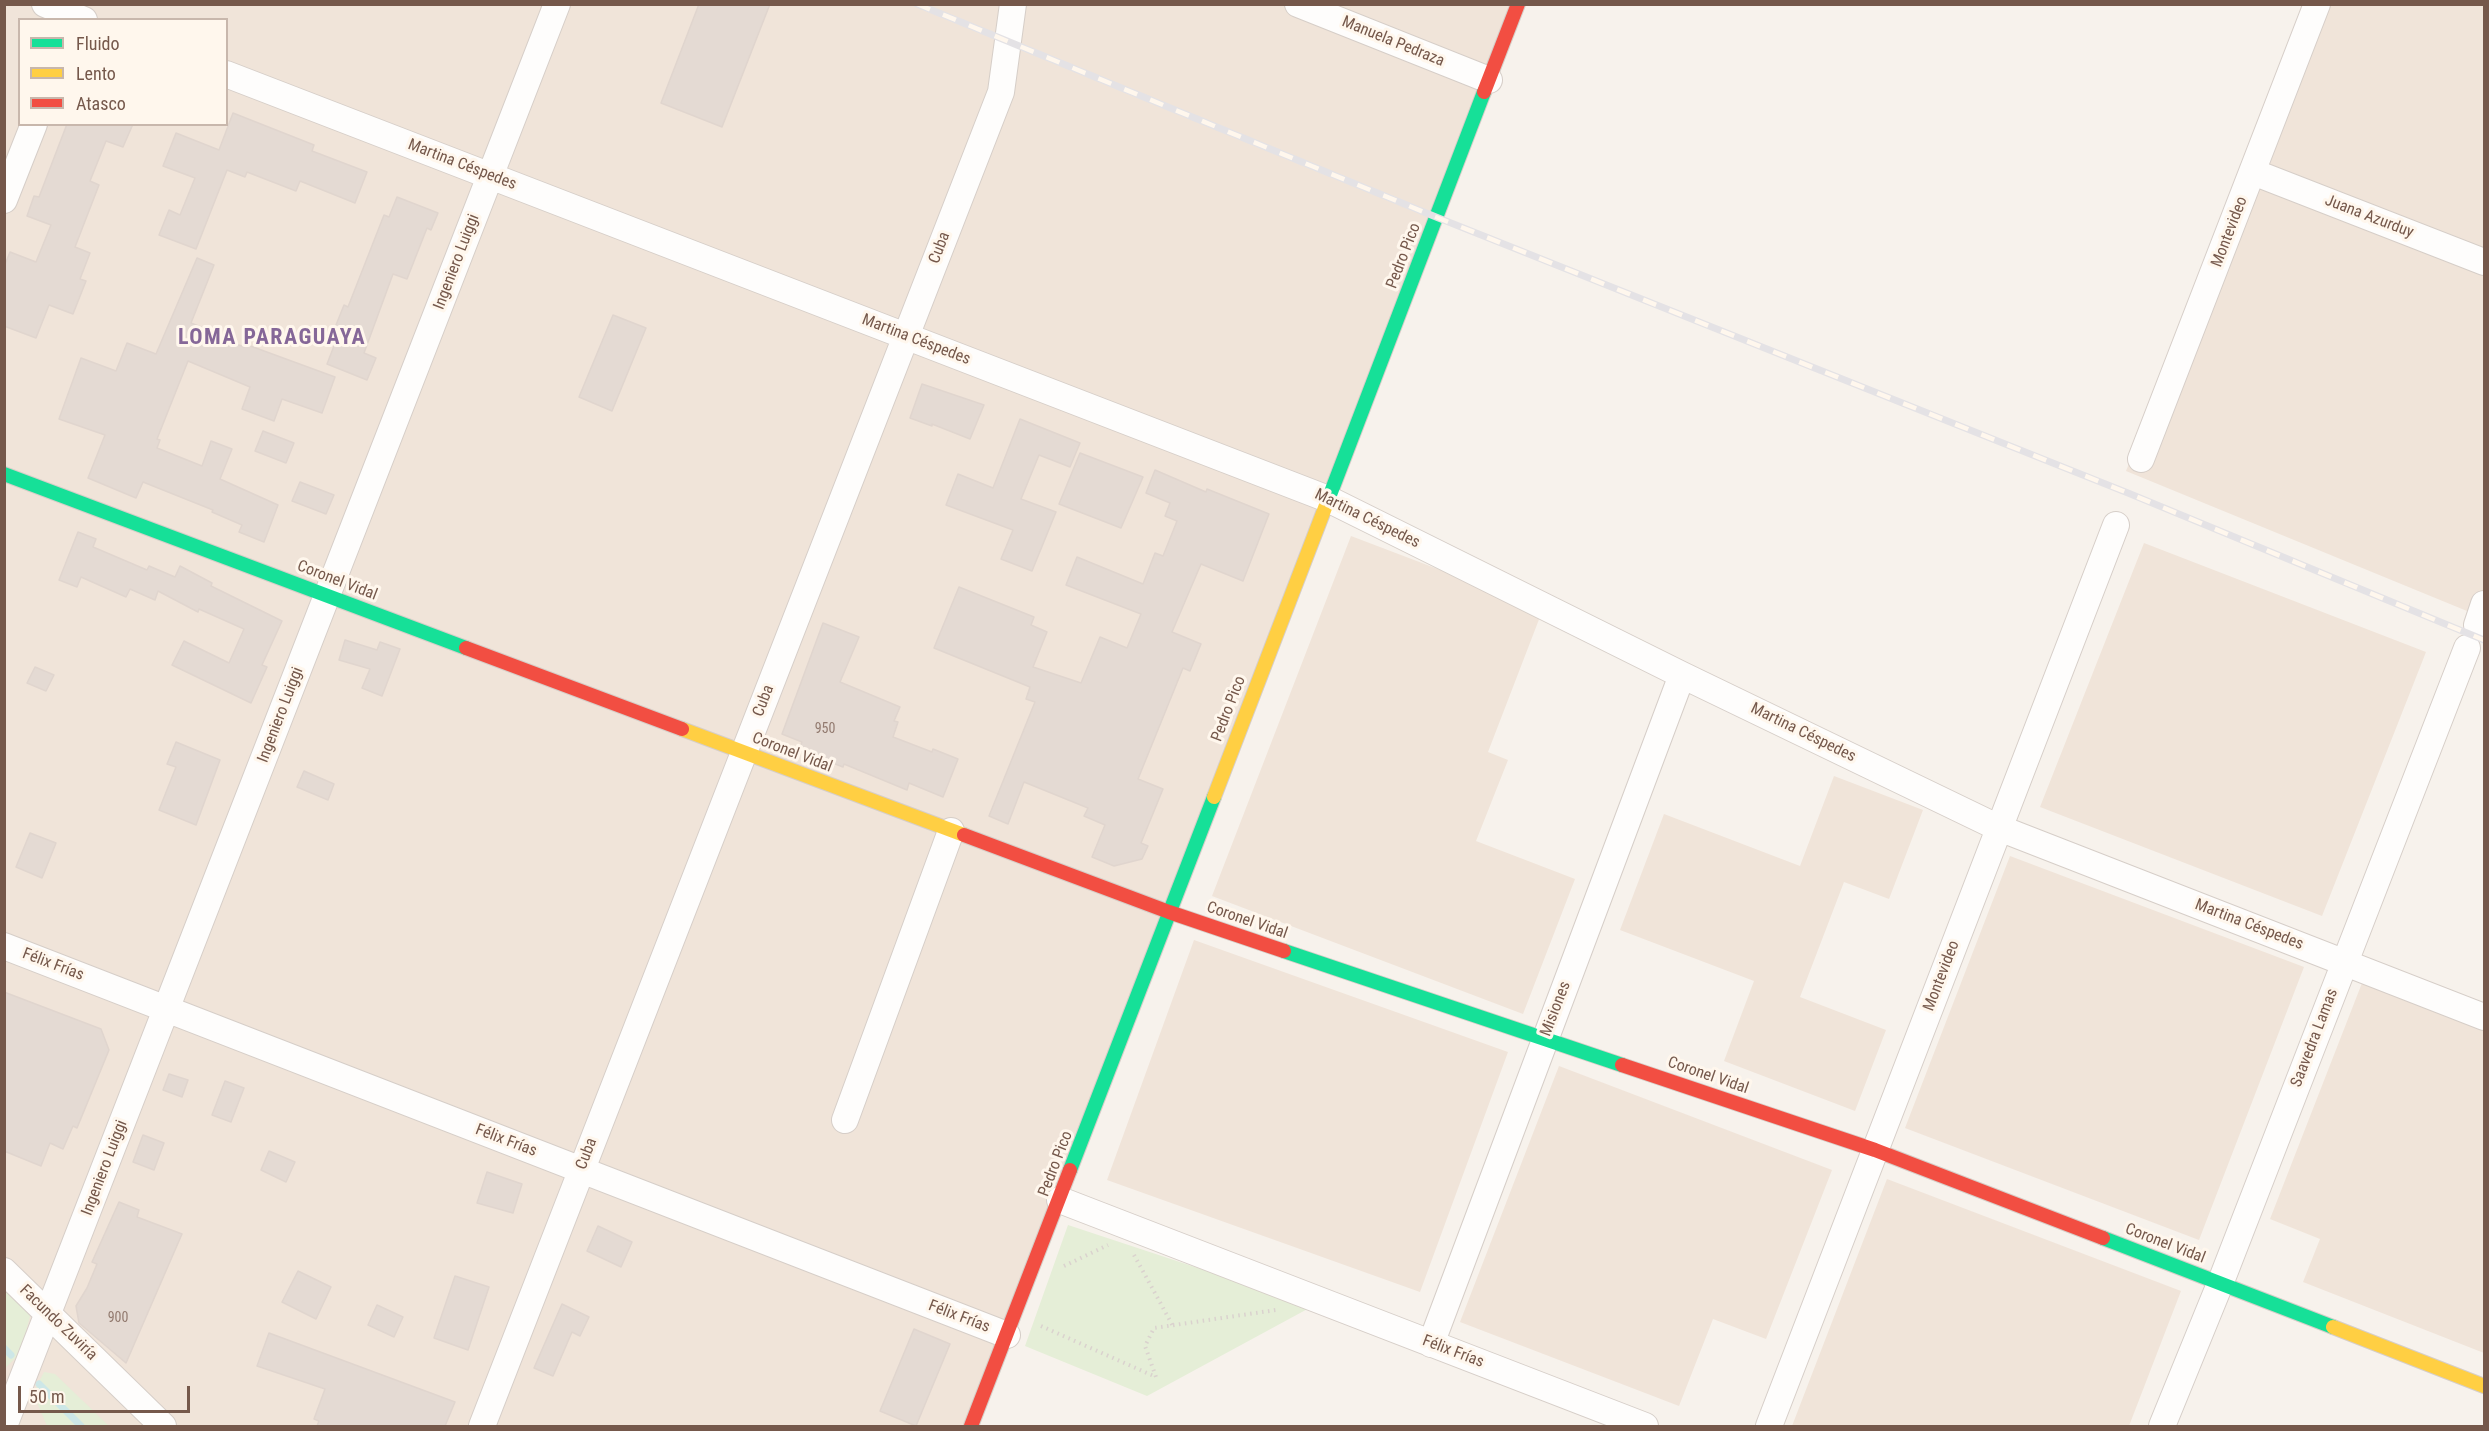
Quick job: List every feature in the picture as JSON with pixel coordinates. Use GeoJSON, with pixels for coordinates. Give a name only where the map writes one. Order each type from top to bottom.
{"type":"FeatureCollection","features":[{"type":"Feature","properties":{"kind":"street"},"geometry":{"type":"LineString","coordinates":[[45,4],[78,15]]}},
{"type":"Feature","properties":{"kind":"street","name":"Ingeniero Luiggi"},"geometry":{"type":"LineString","coordinates":[[4,1426],[50,1313],[557,4]]}},
{"type":"Feature","properties":{"kind":"street","name":"Cuba"},"geometry":{"type":"LineString","coordinates":[[482,1426],[1001,92],[1013,4]]}},
{"type":"Feature","properties":{"kind":"street","name":"Manuela Pedraza"},"geometry":{"type":"LineString","coordinates":[[1298,4],[1489,80]]}},
{"type":"Feature","properties":{"kind":"street","name":"Pedro Pico"},"geometry":{"type":"LineString","coordinates":[[971,1426],[1060,1200],[1518,4]]}},
{"type":"Feature","properties":{"kind":"street","name":"Montevideo"},"geometry":{"type":"LineString","coordinates":[[2141,459],[2317,4]]}},
{"type":"Feature","properties":{"kind":"street","name":"Martina Céspedes"},"geometry":{"type":"LineString","coordinates":[[228,75],[1328,499],[1682,675],[1999,828],[2484,1017]]}},
{"type":"Feature","properties":{"kind":"street"},"geometry":{"type":"LineString","coordinates":[[4,200],[33,126]]}},
{"type":"Feature","properties":{"kind":"street","name":"Juana Azurduy"},"geometry":{"type":"LineString","coordinates":[[2253,172],[2484,262]]}},
{"type":"Feature","properties":{"kind":"street","name":"Coronel Vidal"},"geometry":{"type":"LineString","coordinates":[[4,474],[1169,912],[1875,1150],[2484,1386]]}},
{"type":"Feature","properties":{"kind":"street","name":"Montevideo"},"geometry":{"type":"LineString","coordinates":[[1769,1426],[2116,525]]}},
{"type":"Feature","properties":{"kind":"street","name":"Saavedra Lamas"},"geometry":{"type":"LineString","coordinates":[[2162,1426],[2220,1284],[2467,648]]}},
{"type":"Feature","properties":{"kind":"street","name":"Misiones"},"geometry":{"type":"LineString","coordinates":[[1431,1344],[1682,675]]}},
{"type":"Feature","properties":{"kind":"street"},"geometry":{"type":"LineString","coordinates":[[845,1120],[951,831]]}},
{"type":"Feature","properties":{"kind":"street","name":"Félix Frías"},"geometry":{"type":"LineString","coordinates":[[4,946],[1007,1335]]}},
{"type":"Feature","properties":{"kind":"street","name":"Félix Frías"},"geometry":{"type":"LineString","coordinates":[[1060,1200],[1645,1426]]}},
{"type":"Feature","properties":{"kind":"street","name":"Facundo Zuviría"},"geometry":{"type":"LineString","coordinates":[[4,1271],[50,1313],[163,1426]]}},
{"type":"Feature","properties":{"kind":"path"},"geometry":{"type":"LineString","coordinates":[[1060,1275],[1064,1265],[1110,1245],[1118,1248]]}},
{"type":"Feature","properties":{"kind":"path"},"geometry":{"type":"LineString","coordinates":[[1125,1250],[1144,1257]]}},
{"type":"Feature","properties":{"kind":"path"},"geometry":{"type":"LineString","coordinates":[[1133,1253],[1173,1326]]}},
{"type":"Feature","properties":{"kind":"path"},"geometry":{"type":"LineString","coordinates":[[1045,1316],[1041,1326],[1156,1377],[1145,1346],[1154,1328],[1281,1309],[1271,1305]]}},
{"type":"Feature","properties":{"kind":"shaded area"},"geometry":{"type":"Polygon","coordinates":[[[5,5],[1518,5],[971,1426],[5,1426],[5,5]]]}},
{"type":"Feature","properties":{"kind":"shaded area"},"geometry":{"type":"Polygon","coordinates":[[[2312,5],[2484,5],[2484,618],[2126,471],[2312,5]]]}},
{"type":"Feature","properties":{"kind":"shaded area"},"geometry":{"type":"Polygon","coordinates":[[[1351,536],[1543,609],[1488,752],[1508,760],[1476,841],[1575,879],[1523,1014],[1212,896],[1351,536]]]}},
{"type":"Feature","properties":{"kind":"shaded area"},"geometry":{"type":"Polygon","coordinates":[[[2144,543],[2426,652],[2322,916],[2040,807],[2144,543]]]}},
{"type":"Feature","properties":{"kind":"shaded area"},"geometry":{"type":"Polygon","coordinates":[[[1834,776],[1923,810],[1889,899],[1844,882],[1800,997],[1886,1030],[1855,1111],[1724,1061],[1754,981],[1620,930],[1664,814],[1800,866],[1834,776]]]}},
{"type":"Feature","properties":{"kind":"shaded area"},"geometry":{"type":"Polygon","coordinates":[[[2010,856],[2304,967],[2199,1240],[1905,1128],[2010,856]]]}},
{"type":"Feature","properties":{"kind":"shaded area"},"geometry":{"type":"Polygon","coordinates":[[[1194,940],[1508,1052],[1420,1292],[1107,1180],[1194,940]]]}},
{"type":"Feature","properties":{"kind":"shaded area"},"geometry":{"type":"Polygon","coordinates":[[[2362,983],[2484,1031],[2484,1353],[2303,1282],[2320,1239],[2270,1219],[2362,983]]]}},
{"type":"Feature","properties":{"kind":"shaded area"},"geometry":{"type":"Polygon","coordinates":[[[1559,1066],[1832,1170],[1766,1339],[1713,1319],[1679,1406],[1460,1322],[1559,1066]]]}},
{"type":"Feature","properties":{"kind":"shaded area"},"geometry":{"type":"Polygon","coordinates":[[[1887,1179],[2181,1291],[2129,1426],[1792,1426],[1887,1179]]]}},
{"type":"Feature","properties":{"kind":"green space"},"geometry":{"type":"Polygon","coordinates":[[[1068,1225],[1313,1306],[1147,1396],[1025,1346],[1068,1225]]]}},
{"type":"Feature","properties":{"kind":"green space"},"geometry":{"type":"Polygon","coordinates":[[[5,1284],[32,1309],[20,1354],[5,1368],[5,1284]]]}},
{"type":"Feature","properties":{"kind":"green space"},"geometry":{"type":"Polygon","coordinates":[[[44,1372],[55,1374],[109,1426],[47,1426],[33,1393],[44,1372]]]}},
{"type":"Feature","properties":{"kind":"building"},"geometry":{"type":"Polygon","coordinates":[[[699,4],[770,4],[722,127],[661,103],[699,4]]]}},
{"type":"Feature","properties":{"kind":"building"},"geometry":{"type":"Polygon","coordinates":[[[233,113],[314,145],[312,151],[367,172],[355,203],[300,181],[296,191],[247,172],[245,177],[227,170],[196,249],[159,235],[169,210],[180,215],[195,178],[163,166],[176,133],[219,150],[233,113]]]}},
{"type":"Feature","properties":{"kind":"building"},"geometry":{"type":"Polygon","coordinates":[[[66,126],[132,126],[123,147],[106,141],[90,181],[99,185],[75,247],[90,253],[80,279],[86,281],[73,314],[49,305],[36,338],[4,326],[4,267],[10,252],[36,262],[51,225],[27,216],[34,196],[39,197],[66,126]]]}},
{"type":"Feature","properties":{"kind":"building"},"geometry":{"type":"Polygon","coordinates":[[[397,197],[438,213],[431,230],[427,228],[407,279],[393,274],[364,353],[376,358],[367,380],[327,364],[339,333],[334,330],[344,305],[348,307],[384,215],[389,217],[397,197]]]}},
{"type":"Feature","properties":{"kind":"building"},"geometry":{"type":"Polygon","coordinates":[[[197,258],[214,265],[191,323],[201,327],[200,330],[244,347],[245,344],[335,377],[322,413],[282,399],[274,421],[242,409],[250,387],[188,361],[157,439],[160,440],[157,448],[202,466],[211,441],[232,449],[220,479],[278,505],[264,542],[239,532],[242,525],[212,512],[213,510],[143,482],[136,498],[88,478],[105,435],[59,419],[81,358],[116,371],[127,343],[156,354],[197,258]]]}},
{"type":"Feature","properties":{"kind":"building"},"geometry":{"type":"Polygon","coordinates":[[[613,315],[646,328],[612,411],[579,397],[613,315]]]}},
{"type":"Feature","properties":{"kind":"building"},"geometry":{"type":"Polygon","coordinates":[[[922,384],[984,405],[970,439],[910,418],[922,384]]]}},
{"type":"Feature","properties":{"kind":"building"},"geometry":{"type":"Polygon","coordinates":[[[1020,419],[1080,443],[1070,467],[1039,455],[1021,499],[1056,512],[1032,571],[1001,559],[1013,530],[946,505],[958,474],[993,488],[1020,419]]]}},
{"type":"Feature","properties":{"kind":"building"},"geometry":{"type":"Polygon","coordinates":[[[263,431],[294,443],[286,463],[255,451],[263,431]]]}},
{"type":"Feature","properties":{"kind":"building"},"geometry":{"type":"Polygon","coordinates":[[[1080,453],[1143,477],[1121,528],[1059,504],[1080,453]]]}},
{"type":"Feature","properties":{"kind":"building"},"geometry":{"type":"Polygon","coordinates":[[[1155,470],[1206,492],[1207,489],[1269,514],[1243,581],[1201,564],[1172,632],[1201,644],[1190,671],[1183,668],[1138,779],[1163,789],[1141,843],[1148,846],[1142,859],[1114,866],[1092,857],[1105,825],[1084,816],[1088,808],[1024,782],[1008,824],[989,816],[1035,702],[1026,699],[1030,687],[934,648],[959,587],[1034,617],[1031,625],[1047,632],[1033,667],[1081,683],[1100,637],[1127,648],[1141,614],[1066,585],[1077,557],[1143,584],[1155,553],[1163,556],[1177,521],[1165,516],[1170,503],[1146,493],[1155,470]]]}},
{"type":"Feature","properties":{"kind":"building"},"geometry":{"type":"Polygon","coordinates":[[[300,482],[334,495],[326,514],[292,501],[300,482]]]}},
{"type":"Feature","properties":{"kind":"building"},"geometry":{"type":"Polygon","coordinates":[[[78,532],[96,539],[93,547],[147,570],[149,566],[175,577],[180,566],[212,583],[211,586],[282,621],[262,665],[267,667],[251,703],[172,665],[184,641],[229,663],[244,629],[199,609],[198,612],[158,591],[155,600],[130,589],[126,597],[81,577],[77,587],[59,580],[78,532]]]}},
{"type":"Feature","properties":{"kind":"building"},"geometry":{"type":"Polygon","coordinates":[[[823,623],[859,637],[840,682],[900,707],[894,721],[898,722],[893,737],[958,759],[943,797],[909,783],[907,790],[844,764],[843,767],[799,750],[802,742],[782,734],[823,623]]]}},
{"type":"Feature","properties":{"kind":"building"},"geometry":{"type":"Polygon","coordinates":[[[345,640],[377,650],[380,642],[400,649],[382,696],[362,688],[370,669],[339,660],[345,640]]]}},
{"type":"Feature","properties":{"kind":"building"},"geometry":{"type":"Polygon","coordinates":[[[35,667],[54,675],[46,691],[27,683],[35,667]]]}},
{"type":"Feature","properties":{"kind":"building"},"geometry":{"type":"Polygon","coordinates":[[[176,742],[220,760],[196,825],[159,810],[176,767],[167,764],[176,742]]]}},
{"type":"Feature","properties":{"kind":"building"},"geometry":{"type":"Polygon","coordinates":[[[304,771],[334,784],[328,800],[297,787],[304,771]]]}},
{"type":"Feature","properties":{"kind":"building"},"geometry":{"type":"Polygon","coordinates":[[[30,833],[56,843],[42,878],[16,867],[30,833]]]}},
{"type":"Feature","properties":{"kind":"building"},"geometry":{"type":"Polygon","coordinates":[[[4,992],[101,1029],[109,1050],[77,1128],[73,1126],[63,1149],[50,1143],[41,1166],[4,1151],[4,992]]]}},
{"type":"Feature","properties":{"kind":"building"},"geometry":{"type":"Polygon","coordinates":[[[169,1074],[188,1080],[182,1097],[163,1090],[169,1074]]]}},
{"type":"Feature","properties":{"kind":"building"},"geometry":{"type":"Polygon","coordinates":[[[225,1081],[244,1088],[231,1122],[212,1115],[225,1081]]]}},
{"type":"Feature","properties":{"kind":"building"},"geometry":{"type":"Polygon","coordinates":[[[143,1135],[164,1143],[154,1170],[133,1162],[143,1135]]]}},
{"type":"Feature","properties":{"kind":"building"},"geometry":{"type":"Polygon","coordinates":[[[269,1151],[295,1162],[286,1182],[261,1170],[269,1151]]]}},
{"type":"Feature","properties":{"kind":"building"},"geometry":{"type":"Polygon","coordinates":[[[487,1172],[522,1184],[513,1213],[477,1203],[487,1172]]]}},
{"type":"Feature","properties":{"kind":"building"},"geometry":{"type":"Polygon","coordinates":[[[119,1202],[139,1210],[137,1217],[182,1234],[126,1363],[79,1323],[76,1306],[97,1264],[92,1262],[119,1202]]]}},
{"type":"Feature","properties":{"kind":"building"},"geometry":{"type":"Polygon","coordinates":[[[598,1226],[632,1242],[621,1267],[587,1251],[598,1226]]]}},
{"type":"Feature","properties":{"kind":"building"},"geometry":{"type":"Polygon","coordinates":[[[298,1271],[331,1287],[316,1319],[282,1302],[298,1271]]]}},
{"type":"Feature","properties":{"kind":"building"},"geometry":{"type":"Polygon","coordinates":[[[455,1276],[489,1287],[468,1350],[434,1338],[455,1276]]]}},
{"type":"Feature","properties":{"kind":"building"},"geometry":{"type":"Polygon","coordinates":[[[562,1304],[589,1317],[580,1336],[572,1332],[553,1376],[534,1368],[562,1304]]]}},
{"type":"Feature","properties":{"kind":"building"},"geometry":{"type":"Polygon","coordinates":[[[377,1305],[403,1317],[394,1337],[368,1325],[377,1305]]]}},
{"type":"Feature","properties":{"kind":"building"},"geometry":{"type":"Polygon","coordinates":[[[914,1329],[950,1344],[916,1426],[880,1411],[914,1329]]]}},
{"type":"Feature","properties":{"kind":"building"},"geometry":{"type":"Polygon","coordinates":[[[269,1333],[455,1402],[445,1426],[317,1426],[319,1421],[314,1419],[325,1389],[257,1366],[269,1333]]]}},
{"type":"Feature","properties":{"kind":"waterway"},"geometry":{"type":"LineString","coordinates":[[4,1348],[11,1355]]}},
{"type":"Feature","properties":{"kind":"waterway"},"geometry":{"type":"LineString","coordinates":[[39,1384],[81,1426]]}},
{"type":"Feature","properties":{"kind":"railway"},"geometry":{"type":"LineString","coordinates":[[917,4],[1436,217],[2128,493],[2484,640]]}},
{"type":"Feature","properties":{"kind":"traffic: fast"},"geometry":{"type":"LineString","coordinates":[[1328,500],[1484,92]]}},
{"type":"Feature","properties":{"kind":"traffic: fast"},"geometry":{"type":"LineString","coordinates":[[4,474],[466,648]]}},
{"type":"Feature","properties":{"kind":"traffic: fast"},"geometry":{"type":"LineString","coordinates":[[1070,1170],[1214,797]]}},
{"type":"Feature","properties":{"kind":"traffic: fast"},"geometry":{"type":"LineString","coordinates":[[1284,951],[1622,1065]]}},
{"type":"Feature","properties":{"kind":"traffic: fast"},"geometry":{"type":"LineString","coordinates":[[2103,1238],[2333,1327]]}},
{"type":"Feature","properties":{"kind":"traffic: slow"},"geometry":{"type":"LineString","coordinates":[[1214,797],[1328,500]]}},
{"type":"Feature","properties":{"kind":"traffic: slow"},"geometry":{"type":"LineString","coordinates":[[682,729],[964,835]]}},
{"type":"Feature","properties":{"kind":"traffic: slow"},"geometry":{"type":"LineString","coordinates":[[2333,1327],[2484,1386]]}},
{"type":"Feature","properties":{"kind":"traffic: jam"},"geometry":{"type":"LineString","coordinates":[[1484,92],[1518,4]]}},
{"type":"Feature","properties":{"kind":"traffic: jam"},"geometry":{"type":"LineString","coordinates":[[466,648],[682,729]]}},
{"type":"Feature","properties":{"kind":"traffic: jam"},"geometry":{"type":"LineString","coordinates":[[964,835],[1169,912],[1284,951]]}},
{"type":"Feature","properties":{"kind":"traffic: jam"},"geometry":{"type":"LineString","coordinates":[[1622,1065],[1875,1150],[2103,1238]]}},
{"type":"Feature","properties":{"kind":"traffic: jam"},"geometry":{"type":"LineString","coordinates":[[971,1426],[1070,1170]]}},
{"type":"Feature","properties":{"kind":"district","name":"LOMA PARAGUAYA"},"geometry":{"type":"Point","coordinates":[272,338]}}]}
